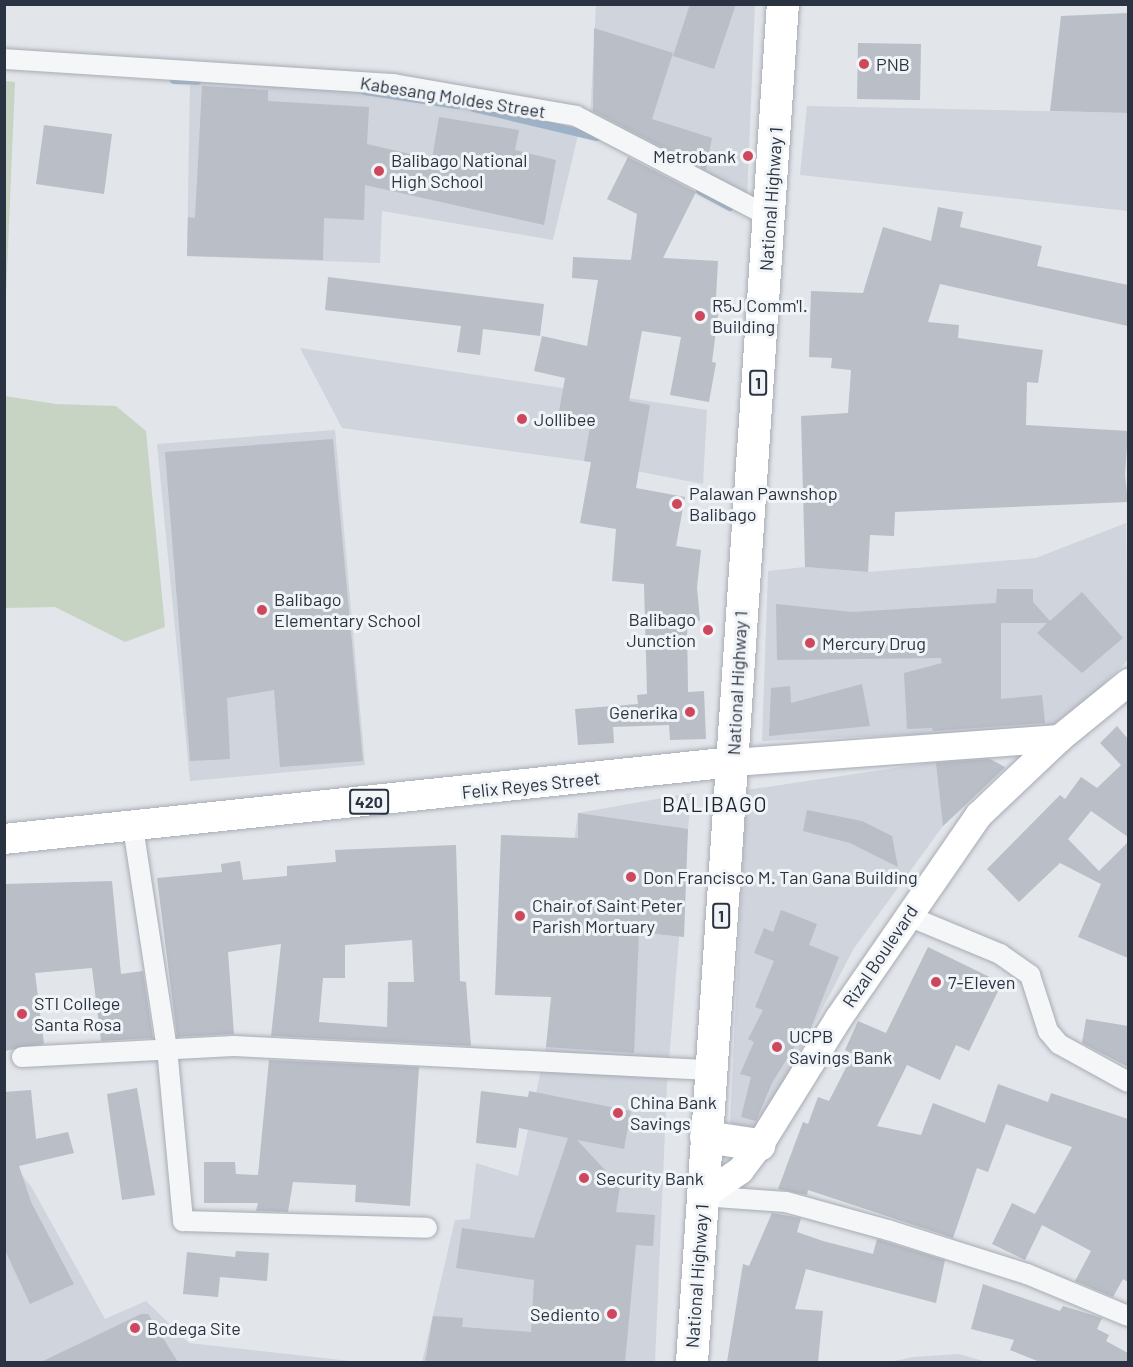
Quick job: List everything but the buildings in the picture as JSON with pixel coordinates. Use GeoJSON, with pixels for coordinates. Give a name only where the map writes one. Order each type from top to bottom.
{"type":"FeatureCollection","features":[{"type":"Feature","properties":{"kind":"highway","name":"National Highway 1"},"geometry":{"type":"LineString","coordinates":[[692,1362],[783,4]]}},
{"type":"Feature","properties":{"kind":"highway"},"geometry":{"type":"LineString","coordinates":[[706,1137],[759,1145]]}},
{"type":"Feature","properties":{"kind":"main road","name":"Rizal Boulevard"},"geometry":{"type":"LineString","coordinates":[[702,1196],[740,1170],[759,1145],[906,915],[978,815],[1059,738],[1128,682]]}},
{"type":"Feature","properties":{"kind":"main road","name":"Felix Reyes Street"},"geometry":{"type":"LineString","coordinates":[[4,839],[733,762],[1059,738]]}},
{"type":"Feature","properties":{"kind":"street","name":"Kabesang Moldes Street"},"geometry":{"type":"LineString","coordinates":[[4,59],[393,84],[576,116],[770,218]]}},
{"type":"Feature","properties":{"kind":"street"},"geometry":{"type":"LineString","coordinates":[[133,827],[167,1048],[183,1221],[427,1228]]}},
{"type":"Feature","properties":{"kind":"street"},"geometry":{"type":"LineString","coordinates":[[906,915],[1000,954],[1030,975],[1048,1030],[1059,1044],[1128,1082]]}},
{"type":"Feature","properties":{"kind":"street"},"geometry":{"type":"LineString","coordinates":[[21,1057],[234,1046],[710,1070]]}},
{"type":"Feature","properties":{"kind":"street"},"geometry":{"type":"LineString","coordinates":[[702,1196],[786,1202],[888,1230],[1027,1274],[1128,1316]]}},
{"type":"Feature","properties":{"kind":"shaded area"},"geometry":{"type":"Polygon","coordinates":[[[596,5],[755,5],[747,198],[590,120],[596,5]]]}},
{"type":"Feature","properties":{"kind":"shaded area","name":"Balibago National High School"},"geometry":{"type":"Polygon","coordinates":[[[190,81],[357,90],[471,107],[579,131],[553,240],[382,211],[380,263],[187,256],[190,81]]]}},
{"type":"Feature","properties":{"kind":"shaded area"},"geometry":{"type":"Polygon","coordinates":[[[807,106],[1128,113],[1128,211],[800,175],[807,106]]]}},
{"type":"Feature","properties":{"kind":"shaded area","name":"Jollibee"},"geometry":{"type":"Polygon","coordinates":[[[300,348],[707,410],[703,484],[584,461],[342,428],[300,348]]]}},
{"type":"Feature","properties":{"kind":"shaded area","name":"Balibago Elementary School"},"geometry":{"type":"Polygon","coordinates":[[[335,430],[365,765],[190,781],[157,444],[335,430]]]}},
{"type":"Feature","properties":{"kind":"shaded area"},"geometry":{"type":"Polygon","coordinates":[[[1126,523],[1128,660],[1058,729],[762,741],[768,571],[805,567],[868,572],[1036,558],[1126,523]]]}},
{"type":"Feature","properties":{"kind":"shaded area"},"geometry":{"type":"Polygon","coordinates":[[[982,755],[1006,768],[943,826],[854,948],[763,1122],[745,1132],[730,1123],[746,790],[982,755]]]}},
{"type":"Feature","properties":{"kind":"shaded area"},"geometry":{"type":"Polygon","coordinates":[[[691,793],[667,1085],[655,1362],[422,1362],[455,1220],[470,1219],[476,1163],[518,1176],[546,1047],[578,813],[691,793]]]}},
{"type":"Feature","properties":{"kind":"shaded area"},"geometry":{"type":"Polygon","coordinates":[[[4,1151],[32,1188],[105,1319],[146,1301],[189,1343],[359,1362],[5,1362],[4,1151]]]}},
{"type":"Feature","properties":{"kind":"shaded area"},"geometry":{"type":"Polygon","coordinates":[[[959,1354],[987,1362],[889,1362],[914,1357],[959,1354]]]}},
{"type":"Feature","properties":{"kind":"green space"},"geometry":{"type":"Polygon","coordinates":[[[4,81],[15,82],[5,319],[4,81]]]}},
{"type":"Feature","properties":{"kind":"green space"},"geometry":{"type":"Polygon","coordinates":[[[5,396],[56,404],[116,406],[146,431],[165,627],[125,642],[55,607],[5,608],[5,396]]]}},
{"type":"Feature","properties":{"kind":"waterway"},"geometry":{"type":"LineString","coordinates":[[174,80],[197,81]]}},
{"type":"Feature","properties":{"kind":"waterway"},"geometry":{"type":"LineString","coordinates":[[365,91],[457,105]]}},
{"type":"Feature","properties":{"kind":"waterway"},"geometry":{"type":"LineString","coordinates":[[474,108],[597,137]]}},
{"type":"Feature","properties":{"kind":"waterway"},"geometry":{"type":"LineString","coordinates":[[700,191],[730,207]]}},
{"type":"Feature","properties":{"kind":"place","name":"PNB"},"geometry":{"type":"Point","coordinates":[864,64]}},
{"type":"Feature","properties":{"kind":"place","name":"Metrobank"},"geometry":{"type":"Point","coordinates":[748,156]}},
{"type":"Feature","properties":{"kind":"place","name":"Balibago National High School"},"geometry":{"type":"Point","coordinates":[379,171]}},
{"type":"Feature","properties":{"kind":"place","name":"R5J Comm'l. Building"},"geometry":{"type":"Point","coordinates":[700,316]}},
{"type":"Feature","properties":{"kind":"place","name":"Jollibee"},"geometry":{"type":"Point","coordinates":[522,419]}},
{"type":"Feature","properties":{"kind":"place","name":"Palawan Pawnshop Balibago"},"geometry":{"type":"Point","coordinates":[677,504]}},
{"type":"Feature","properties":{"kind":"place","name":"Balibago Elementary School"},"geometry":{"type":"Point","coordinates":[262,610]}},
{"type":"Feature","properties":{"kind":"place","name":"Balibago Junction"},"geometry":{"type":"Point","coordinates":[708,630]}},
{"type":"Feature","properties":{"kind":"place","name":"Mercury Drug"},"geometry":{"type":"Point","coordinates":[810,643]}},
{"type":"Feature","properties":{"kind":"place","name":"Generika"},"geometry":{"type":"Point","coordinates":[690,712]}},
{"type":"Feature","properties":{"kind":"place","name":"Don Francisco M. Tan Gana Building"},"geometry":{"type":"Point","coordinates":[631,877]}},
{"type":"Feature","properties":{"kind":"place","name":"Chair of Saint Peter Parish Mortuary"},"geometry":{"type":"Point","coordinates":[520,916]}},
{"type":"Feature","properties":{"kind":"place","name":"7-Eleven"},"geometry":{"type":"Point","coordinates":[936,982]}},
{"type":"Feature","properties":{"kind":"place","name":"STI College Santa Rosa"},"geometry":{"type":"Point","coordinates":[22,1014]}},
{"type":"Feature","properties":{"kind":"place","name":"UCPB Savings Bank"},"geometry":{"type":"Point","coordinates":[777,1047]}},
{"type":"Feature","properties":{"kind":"place","name":"China Bank Savings"},"geometry":{"type":"Point","coordinates":[618,1113]}},
{"type":"Feature","properties":{"kind":"place","name":"Security Bank"},"geometry":{"type":"Point","coordinates":[584,1178]}},
{"type":"Feature","properties":{"kind":"place","name":"Sediento"},"geometry":{"type":"Point","coordinates":[612,1314]}},
{"type":"Feature","properties":{"kind":"place","name":"Bodega Site"},"geometry":{"type":"Point","coordinates":[135,1328]}},
{"type":"Feature","properties":{"kind":"district","name":"BALIBAGO"},"geometry":{"type":"Point","coordinates":[715,804]}}]}
